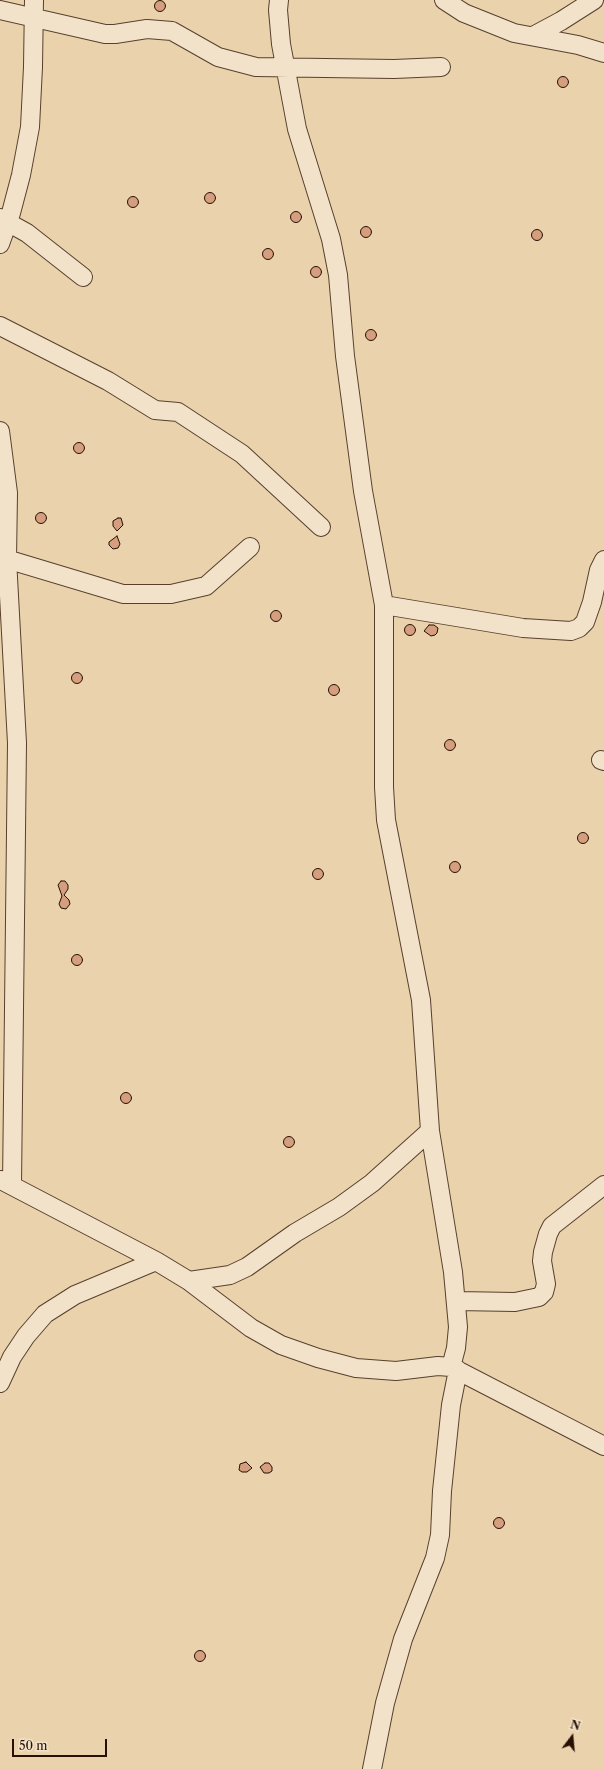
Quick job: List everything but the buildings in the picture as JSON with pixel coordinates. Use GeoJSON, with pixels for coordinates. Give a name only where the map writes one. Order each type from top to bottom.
{"type":"FeatureCollection","features":[{"type":"Feature","properties":{"kind":"street"},"geometry":{"type":"LineString","coordinates":[[279,0],[278,10],[285,67],[297,129],[331,239],[338,282],[345,356],[363,491],[384,605],[384,787],[386,820],[421,1000],[430,1131],[454,1272],[457,1302],[458,1327],[455,1369],[442,1483],[440,1535],[435,1558],[403,1639],[385,1703],[372,1769]]}},
{"type":"Feature","properties":{"kind":"street"},"geometry":{"type":"LineString","coordinates":[[444,0],[464,13],[514,33],[534,36],[604,53]]}},
{"type":"Feature","properties":{"kind":"street"},"geometry":{"type":"LineString","coordinates":[[534,36],[594,0]]}},
{"type":"Feature","properties":{"kind":"street"},"geometry":{"type":"LineString","coordinates":[[0,244],[4,220],[21,175],[30,127],[34,9]]}},
{"type":"Feature","properties":{"kind":"street"},"geometry":{"type":"LineString","coordinates":[[0,10],[34,9],[105,34],[147,29],[172,31],[218,57],[256,67],[394,69],[441,67]]}},
{"type":"Feature","properties":{"kind":"street"},"geometry":{"type":"LineString","coordinates":[[4,220],[27,233],[83,277]]}},
{"type":"Feature","properties":{"kind":"street"},"geometry":{"type":"LineString","coordinates":[[0,326],[108,381],[155,410],[178,412],[242,454],[321,527]]}},
{"type":"Feature","properties":{"kind":"street"},"geometry":{"type":"LineString","coordinates":[[0,431],[8,493],[4,558],[17,743],[6,1183],[156,1261],[189,1281],[251,1328],[281,1345],[318,1358],[356,1368],[396,1371],[438,1366],[455,1369],[604,1446]]}},
{"type":"Feature","properties":{"kind":"street"},"geometry":{"type":"LineString","coordinates":[[4,558],[123,594],[171,594],[206,586],[250,547]]}},
{"type":"Feature","properties":{"kind":"street"},"geometry":{"type":"LineString","coordinates":[[384,605],[523,628],[571,631],[579,628],[585,622],[604,560]]}},
{"type":"Feature","properties":{"kind":"street"},"geometry":{"type":"LineString","coordinates":[[189,1281],[230,1275],[247,1267],[295,1233],[339,1207],[372,1183],[430,1131]]}},
{"type":"Feature","properties":{"kind":"street"},"geometry":{"type":"LineString","coordinates":[[457,1302],[515,1302],[539,1297],[544,1292],[546,1284],[542,1261],[548,1234],[552,1226],[604,1185]]}},
{"type":"Feature","properties":{"kind":"street"},"geometry":{"type":"LineString","coordinates":[[0,1383],[12,1357],[26,1336],[45,1314],[74,1295],[156,1261]]}}]}
